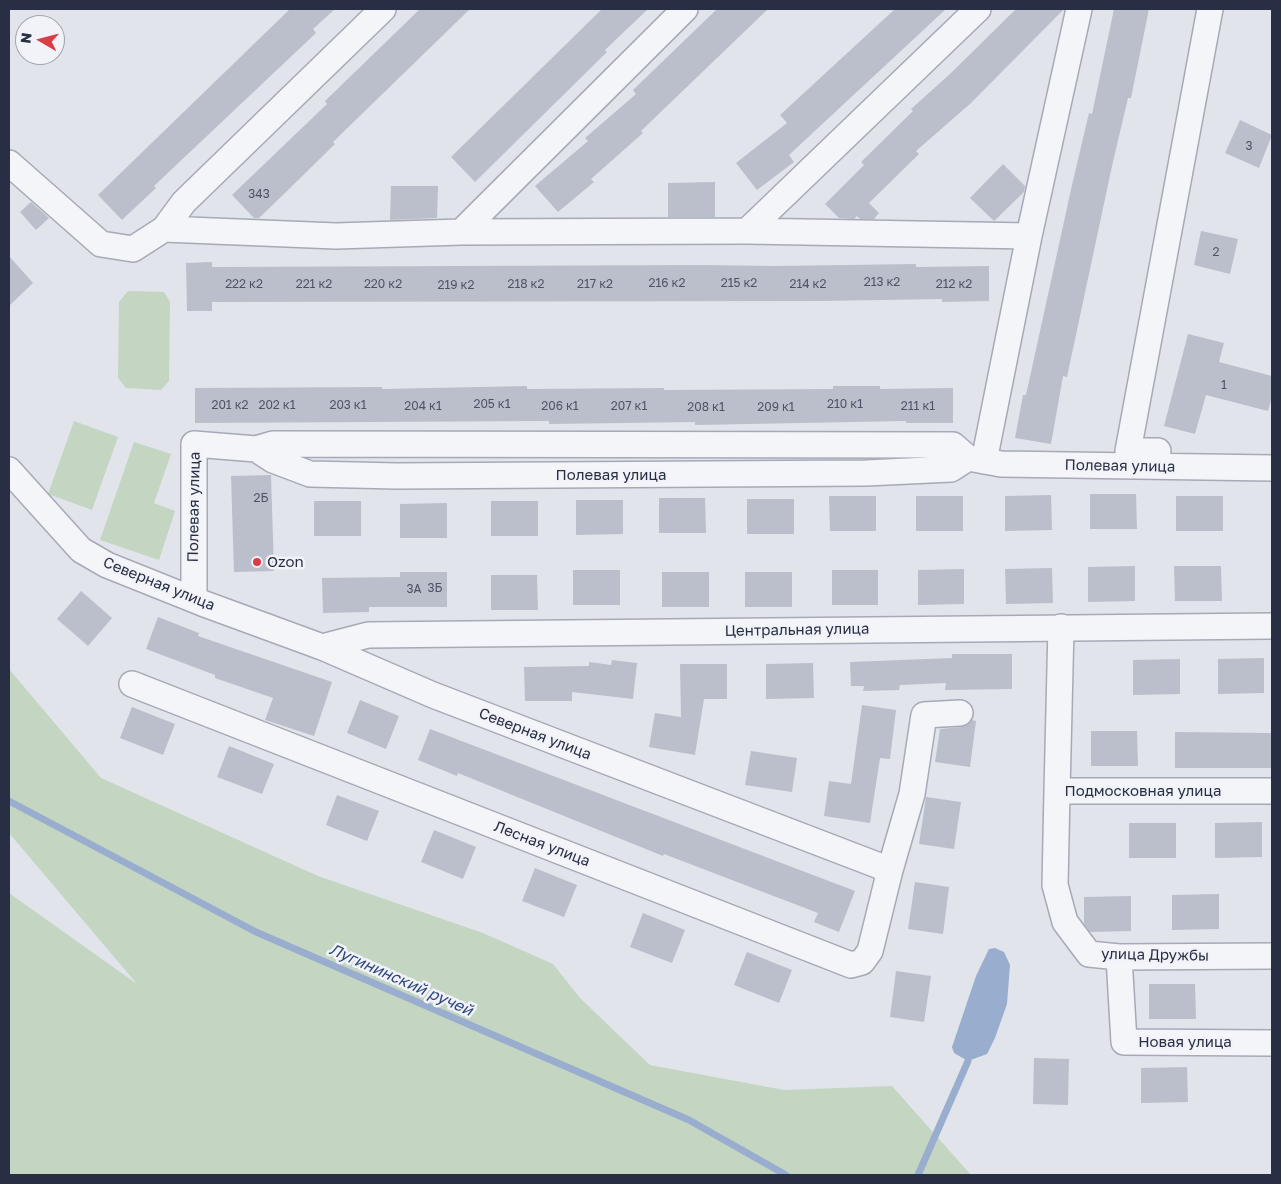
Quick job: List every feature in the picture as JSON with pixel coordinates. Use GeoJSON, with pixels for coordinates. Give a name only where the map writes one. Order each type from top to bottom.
{"type":"FeatureCollection","features":[{"type":"Feature","properties":{"kind":"street"},"geometry":{"type":"LineString","coordinates":[[9,163],[101,244],[133,249],[164,229],[184,202],[383,9]]}},
{"type":"Feature","properties":{"kind":"street"},"geometry":{"type":"LineString","coordinates":[[461,232],[685,9]]}},
{"type":"Feature","properties":{"kind":"street"},"geometry":{"type":"LineString","coordinates":[[747,231],[978,9]]}},
{"type":"Feature","properties":{"kind":"street"},"geometry":{"type":"LineString","coordinates":[[976,459],[1029,236],[1078,9]]}},
{"type":"Feature","properties":{"kind":"street"},"geometry":{"type":"LineString","coordinates":[[1210,9],[1128,451],[1272,452]]}},
{"type":"Feature","properties":{"kind":"street"},"geometry":{"type":"LineString","coordinates":[[164,229],[336,236],[461,232],[747,231],[1029,236]]}},
{"type":"Feature","properties":{"kind":"street","name":"Полевая улица"},"geometry":{"type":"LineString","coordinates":[[194,599],[194,444],[256,449],[273,444],[953,445],[976,459],[1001,464],[1272,468]]}},
{"type":"Feature","properties":{"kind":"street"},"geometry":{"type":"LineString","coordinates":[[623,446],[624,476]]}},
{"type":"Feature","properties":{"kind":"street","name":"Полевая улица"},"geometry":{"type":"LineString","coordinates":[[256,449],[273,460],[310,474],[624,476],[824,474],[951,469],[976,459]]}},
{"type":"Feature","properties":{"kind":"street","name":"Северная улица"},"geometry":{"type":"LineString","coordinates":[[16,478],[81,550],[107,564],[322,647],[433,695],[890,870]]}},
{"type":"Feature","properties":{"kind":"street","name":"Центральная улица"},"geometry":{"type":"LineString","coordinates":[[322,647],[368,635],[1272,626]]}},
{"type":"Feature","properties":{"kind":"street","name":"Подмосковная улица"},"geometry":{"type":"LineString","coordinates":[[1061,627],[1057,791],[1272,791]]}},
{"type":"Feature","properties":{"kind":"street","name":"Лесная улица"},"geometry":{"type":"LineString","coordinates":[[132,684],[851,965],[862,962],[870,951],[890,870]]}},
{"type":"Feature","properties":{"kind":"street"},"geometry":{"type":"LineString","coordinates":[[890,870],[912,794],[924,715],[960,713]]}},
{"type":"Feature","properties":{"kind":"street","name":"улица Дружбы"},"geometry":{"type":"LineString","coordinates":[[1057,791],[1055,885],[1065,922],[1089,954],[1119,957],[1272,956]]}},
{"type":"Feature","properties":{"kind":"street","name":"Новая улица"},"geometry":{"type":"LineString","coordinates":[[1119,957],[1124,1042],[1272,1043]]}},
{"type":"Feature","properties":{"kind":"green space"},"geometry":{"type":"Polygon","coordinates":[[[128,291],[164,292],[170,302],[169,381],[161,390],[126,388],[118,378],[119,302],[128,291]]]}},
{"type":"Feature","properties":{"kind":"green space"},"geometry":{"type":"Polygon","coordinates":[[[74,421],[118,437],[92,510],[48,494],[74,421]]]}},
{"type":"Feature","properties":{"kind":"green space"},"geometry":{"type":"Polygon","coordinates":[[[134,442],[171,454],[154,503],[175,511],[159,560],[100,540],[134,442]]]}},
{"type":"Feature","properties":{"kind":"green space"},"geometry":{"type":"Polygon","coordinates":[[[9,669],[101,778],[318,876],[483,933],[553,964],[580,998],[650,1065],[784,1090],[892,1086],[971,1175],[9,1175],[9,893],[137,984],[9,833],[9,669]]]}},
{"type":"Feature","properties":{"kind":"water"},"geometry":{"type":"Polygon","coordinates":[[[995,948],[1004,952],[1010,965],[1007,1004],[987,1054],[968,1061],[954,1053],[952,1047],[976,976],[989,949],[995,948]]]}},
{"type":"Feature","properties":{"kind":"building"},"geometry":{"type":"Polygon","coordinates":[[[290,9],[335,9],[313,29],[316,33],[154,186],[156,188],[122,220],[98,195],[290,9]]]}},
{"type":"Feature","properties":{"kind":"building"},"geometry":{"type":"Polygon","coordinates":[[[420,9],[470,9],[333,142],[335,144],[286,192],[259,218],[254,218],[232,195],[327,104],[325,101],[420,9]]]}},
{"type":"Feature","properties":{"kind":"building"},"geometry":{"type":"Polygon","coordinates":[[[602,9],[648,9],[475,182],[451,157],[602,9]]]}},
{"type":"Feature","properties":{"kind":"building"},"geometry":{"type":"Polygon","coordinates":[[[717,9],[768,9],[641,131],[643,133],[591,179],[594,182],[558,212],[535,186],[588,141],[585,138],[636,94],[633,90],[717,9]]]}},
{"type":"Feature","properties":{"kind":"building"},"geometry":{"type":"Polygon","coordinates":[[[895,9],[946,9],[789,155],[794,162],[757,190],[736,163],[787,123],[780,115],[895,9]]]}},
{"type":"Feature","properties":{"kind":"building"},"geometry":{"type":"Polygon","coordinates":[[[1016,9],[1064,9],[971,103],[916,151],[919,154],[869,203],[879,213],[874,219],[860,219],[857,216],[854,219],[839,218],[825,204],[864,165],[861,162],[913,111],[911,109],[951,73],[1016,9]]]}},
{"type":"Feature","properties":{"kind":"building"},"geometry":{"type":"Polygon","coordinates":[[[1114,9],[1149,9],[1131,98],[1128,98],[1112,166],[1067,377],[1063,376],[1051,444],[1015,438],[1023,395],[1026,395],[1089,113],[1092,114],[1114,9]]]}},
{"type":"Feature","properties":{"kind":"building"},"geometry":{"type":"Polygon","coordinates":[[[1240,120],[1272,135],[1259,168],[1225,153],[1240,120]]]}},
{"type":"Feature","properties":{"kind":"building"},"geometry":{"type":"Polygon","coordinates":[[[1003,164],[1025,186],[1024,192],[994,221],[970,198],[1003,164]]]}},
{"type":"Feature","properties":{"kind":"building"},"geometry":{"type":"Polygon","coordinates":[[[715,182],[715,217],[668,217],[668,183],[715,182]]]}},
{"type":"Feature","properties":{"kind":"building"},"geometry":{"type":"Polygon","coordinates":[[[391,186],[438,186],[437,218],[390,220],[391,186]]]}},
{"type":"Feature","properties":{"kind":"building"},"geometry":{"type":"Polygon","coordinates":[[[31,202],[49,218],[36,230],[20,212],[31,202]]]}},
{"type":"Feature","properties":{"kind":"building"},"geometry":{"type":"Polygon","coordinates":[[[1201,231],[1238,239],[1230,274],[1194,265],[1201,231]]]}},
{"type":"Feature","properties":{"kind":"building"},"geometry":{"type":"Polygon","coordinates":[[[9,256],[33,283],[9,306],[9,256]]]}},
{"type":"Feature","properties":{"kind":"building"},"geometry":{"type":"Polygon","coordinates":[[[212,262],[212,267],[916,264],[916,267],[989,266],[989,301],[942,302],[942,299],[212,302],[212,311],[187,311],[186,263],[212,262]]]}},
{"type":"Feature","properties":{"kind":"building"},"geometry":{"type":"Polygon","coordinates":[[[1188,334],[1224,343],[1219,362],[1272,376],[1272,396],[1268,411],[1206,395],[1195,434],[1164,426],[1188,334]]]}},
{"type":"Feature","properties":{"kind":"building"},"geometry":{"type":"Polygon","coordinates":[[[527,386],[527,389],[664,388],[664,390],[833,389],[833,386],[880,386],[880,389],[953,388],[953,423],[906,423],[906,421],[695,425],[695,422],[549,424],[549,421],[195,423],[195,388],[382,387],[382,389],[527,386]]]}},
{"type":"Feature","properties":{"kind":"building"},"geometry":{"type":"Polygon","coordinates":[[[271,475],[274,571],[234,572],[231,476],[271,475]]]}},
{"type":"Feature","properties":{"kind":"building"},"geometry":{"type":"Polygon","coordinates":[[[1090,494],[1136,494],[1137,529],[1090,529],[1090,494]]]}},
{"type":"Feature","properties":{"kind":"building"},"geometry":{"type":"Polygon","coordinates":[[[1051,495],[1052,530],[1005,531],[1005,496],[1051,495]]]}},
{"type":"Feature","properties":{"kind":"building"},"geometry":{"type":"Polygon","coordinates":[[[829,496],[876,496],[876,531],[830,531],[829,496]]]}},
{"type":"Feature","properties":{"kind":"building"},"geometry":{"type":"Polygon","coordinates":[[[916,496],[963,496],[963,531],[916,531],[916,496]]]}},
{"type":"Feature","properties":{"kind":"building"},"geometry":{"type":"Polygon","coordinates":[[[1176,496],[1223,496],[1223,531],[1176,531],[1176,496]]]}},
{"type":"Feature","properties":{"kind":"building"},"geometry":{"type":"Polygon","coordinates":[[[659,498],[705,498],[706,533],[659,533],[659,498]]]}},
{"type":"Feature","properties":{"kind":"building"},"geometry":{"type":"Polygon","coordinates":[[[747,499],[794,499],[794,534],[747,534],[747,499]]]}},
{"type":"Feature","properties":{"kind":"building"},"geometry":{"type":"Polygon","coordinates":[[[576,500],[623,500],[623,534],[576,535],[576,500]]]}},
{"type":"Feature","properties":{"kind":"building"},"geometry":{"type":"Polygon","coordinates":[[[314,501],[361,501],[361,536],[314,536],[314,501]]]}},
{"type":"Feature","properties":{"kind":"building"},"geometry":{"type":"Polygon","coordinates":[[[491,501],[538,501],[538,536],[491,536],[491,501]]]}},
{"type":"Feature","properties":{"kind":"building"},"geometry":{"type":"Polygon","coordinates":[[[447,503],[447,538],[400,538],[400,504],[447,503]]]}},
{"type":"Feature","properties":{"kind":"building"},"geometry":{"type":"Polygon","coordinates":[[[1135,566],[1135,601],[1088,602],[1088,567],[1135,566]]]}},
{"type":"Feature","properties":{"kind":"building"},"geometry":{"type":"Polygon","coordinates":[[[1174,566],[1221,566],[1222,601],[1175,601],[1174,566]]]}},
{"type":"Feature","properties":{"kind":"building"},"geometry":{"type":"Polygon","coordinates":[[[1052,568],[1053,603],[1006,604],[1005,569],[1052,568]]]}},
{"type":"Feature","properties":{"kind":"building"},"geometry":{"type":"Polygon","coordinates":[[[964,569],[964,604],[918,605],[918,570],[964,569]]]}},
{"type":"Feature","properties":{"kind":"building"},"geometry":{"type":"Polygon","coordinates":[[[573,570],[620,570],[620,605],[573,605],[573,570]]]}},
{"type":"Feature","properties":{"kind":"building"},"geometry":{"type":"Polygon","coordinates":[[[832,570],[878,570],[878,605],[832,605],[832,570]]]}},
{"type":"Feature","properties":{"kind":"building"},"geometry":{"type":"Polygon","coordinates":[[[400,572],[447,572],[447,607],[369,607],[369,612],[323,613],[322,578],[400,577],[400,572]]]}},
{"type":"Feature","properties":{"kind":"building"},"geometry":{"type":"Polygon","coordinates":[[[662,572],[709,572],[709,607],[662,607],[662,572]]]}},
{"type":"Feature","properties":{"kind":"building"},"geometry":{"type":"Polygon","coordinates":[[[745,572],[792,572],[792,607],[745,607],[745,572]]]}},
{"type":"Feature","properties":{"kind":"building"},"geometry":{"type":"Polygon","coordinates":[[[491,575],[537,575],[538,610],[491,610],[491,575]]]}},
{"type":"Feature","properties":{"kind":"building"},"geometry":{"type":"Polygon","coordinates":[[[81,591],[112,618],[88,646],[57,619],[81,591]]]}},
{"type":"Feature","properties":{"kind":"building"},"geometry":{"type":"Polygon","coordinates":[[[158,617],[199,633],[198,636],[332,682],[314,736],[265,720],[273,698],[215,678],[215,675],[146,649],[158,617]]]}},
{"type":"Feature","properties":{"kind":"building"},"geometry":{"type":"Polygon","coordinates":[[[952,654],[1012,654],[1012,689],[945,690],[946,683],[900,685],[899,690],[863,691],[864,686],[851,686],[850,662],[952,658],[952,654]]]}},
{"type":"Feature","properties":{"kind":"building"},"geometry":{"type":"Polygon","coordinates":[[[1264,658],[1264,693],[1218,694],[1218,659],[1264,658]]]}},
{"type":"Feature","properties":{"kind":"building"},"geometry":{"type":"Polygon","coordinates":[[[1180,659],[1180,694],[1133,695],[1133,660],[1180,659]]]}},
{"type":"Feature","properties":{"kind":"building"},"geometry":{"type":"Polygon","coordinates":[[[612,660],[637,663],[633,699],[572,692],[572,701],[525,701],[524,667],[589,666],[589,662],[611,665],[612,660]]]}},
{"type":"Feature","properties":{"kind":"building"},"geometry":{"type":"Polygon","coordinates":[[[813,663],[814,698],[766,699],[766,664],[813,663]]]}},
{"type":"Feature","properties":{"kind":"building"},"geometry":{"type":"Polygon","coordinates":[[[680,664],[727,664],[727,699],[704,699],[695,755],[649,747],[655,713],[681,717],[680,664]]]}},
{"type":"Feature","properties":{"kind":"building"},"geometry":{"type":"Polygon","coordinates":[[[360,700],[399,716],[386,749],[347,733],[360,700]]]}},
{"type":"Feature","properties":{"kind":"building"},"geometry":{"type":"Polygon","coordinates":[[[862,705],[896,710],[890,759],[880,758],[870,823],[824,816],[829,781],[851,784],[862,705]]]}},
{"type":"Feature","properties":{"kind":"building"},"geometry":{"type":"Polygon","coordinates":[[[132,707],[175,724],[163,755],[120,738],[132,707]]]}},
{"type":"Feature","properties":{"kind":"building"},"geometry":{"type":"Polygon","coordinates":[[[972,720],[976,721],[970,767],[935,762],[940,729],[961,727],[972,720]]]}},
{"type":"Feature","properties":{"kind":"building"},"geometry":{"type":"Polygon","coordinates":[[[430,729],[855,891],[839,932],[814,922],[818,913],[664,854],[663,856],[458,773],[457,776],[418,760],[430,729]]]}},
{"type":"Feature","properties":{"kind":"building"},"geometry":{"type":"Polygon","coordinates":[[[1091,731],[1137,731],[1138,766],[1091,766],[1091,731]]]}},
{"type":"Feature","properties":{"kind":"building"},"geometry":{"type":"Polygon","coordinates":[[[1175,732],[1272,733],[1272,768],[1175,768],[1175,732]]]}},
{"type":"Feature","properties":{"kind":"building"},"geometry":{"type":"Polygon","coordinates":[[[229,746],[274,764],[262,794],[217,777],[229,746]]]}},
{"type":"Feature","properties":{"kind":"building"},"geometry":{"type":"Polygon","coordinates":[[[751,751],[797,758],[792,792],[745,785],[751,751]]]}},
{"type":"Feature","properties":{"kind":"building"},"geometry":{"type":"Polygon","coordinates":[[[337,795],[379,811],[367,841],[326,825],[337,795]]]}},
{"type":"Feature","properties":{"kind":"building"},"geometry":{"type":"Polygon","coordinates":[[[926,797],[961,802],[954,849],[919,844],[926,797]]]}},
{"type":"Feature","properties":{"kind":"building"},"geometry":{"type":"Polygon","coordinates":[[[1262,822],[1262,857],[1215,858],[1215,823],[1262,822]]]}},
{"type":"Feature","properties":{"kind":"building"},"geometry":{"type":"Polygon","coordinates":[[[1129,823],[1176,823],[1176,858],[1129,858],[1129,823]]]}},
{"type":"Feature","properties":{"kind":"building"},"geometry":{"type":"Polygon","coordinates":[[[434,830],[476,847],[463,879],[421,862],[434,830]]]}},
{"type":"Feature","properties":{"kind":"building"},"geometry":{"type":"Polygon","coordinates":[[[535,868],[577,885],[564,917],[522,901],[535,868]]]}},
{"type":"Feature","properties":{"kind":"building"},"geometry":{"type":"Polygon","coordinates":[[[915,882],[949,887],[943,934],[908,929],[915,882]]]}},
{"type":"Feature","properties":{"kind":"building"},"geometry":{"type":"Polygon","coordinates":[[[1219,894],[1219,929],[1172,930],[1172,895],[1219,894]]]}},
{"type":"Feature","properties":{"kind":"building"},"geometry":{"type":"Polygon","coordinates":[[[1131,896],[1131,931],[1090,932],[1084,924],[1084,897],[1131,896]]]}},
{"type":"Feature","properties":{"kind":"building"},"geometry":{"type":"Polygon","coordinates":[[[643,913],[685,930],[672,963],[630,947],[643,913]]]}},
{"type":"Feature","properties":{"kind":"building"},"geometry":{"type":"Polygon","coordinates":[[[747,952],[792,970],[779,1003],[734,985],[747,952]]]}},
{"type":"Feature","properties":{"kind":"building"},"geometry":{"type":"Polygon","coordinates":[[[896,971],[931,976],[924,1022],[890,1017],[896,971]]]}},
{"type":"Feature","properties":{"kind":"building"},"geometry":{"type":"Polygon","coordinates":[[[1149,984],[1195,984],[1196,1019],[1149,1019],[1149,984]]]}},
{"type":"Feature","properties":{"kind":"building"},"geometry":{"type":"Polygon","coordinates":[[[1034,1058],[1069,1059],[1068,1105],[1033,1104],[1034,1058]]]}},
{"type":"Feature","properties":{"kind":"building"},"geometry":{"type":"Polygon","coordinates":[[[1187,1067],[1188,1102],[1141,1103],[1141,1068],[1187,1067]]]}},
{"type":"Feature","properties":{"kind":"waterway","name":"Лугининский ручей"},"geometry":{"type":"LineString","coordinates":[[9,801],[256,932],[689,1120],[786,1175]]}},
{"type":"Feature","properties":{"kind":"waterway"},"geometry":{"type":"LineString","coordinates":[[918,1175],[968,1061]]}},
{"type":"Feature","properties":{"kind":"place","name":"Ozon"},"geometry":{"type":"Point","coordinates":[257,562]}}]}
